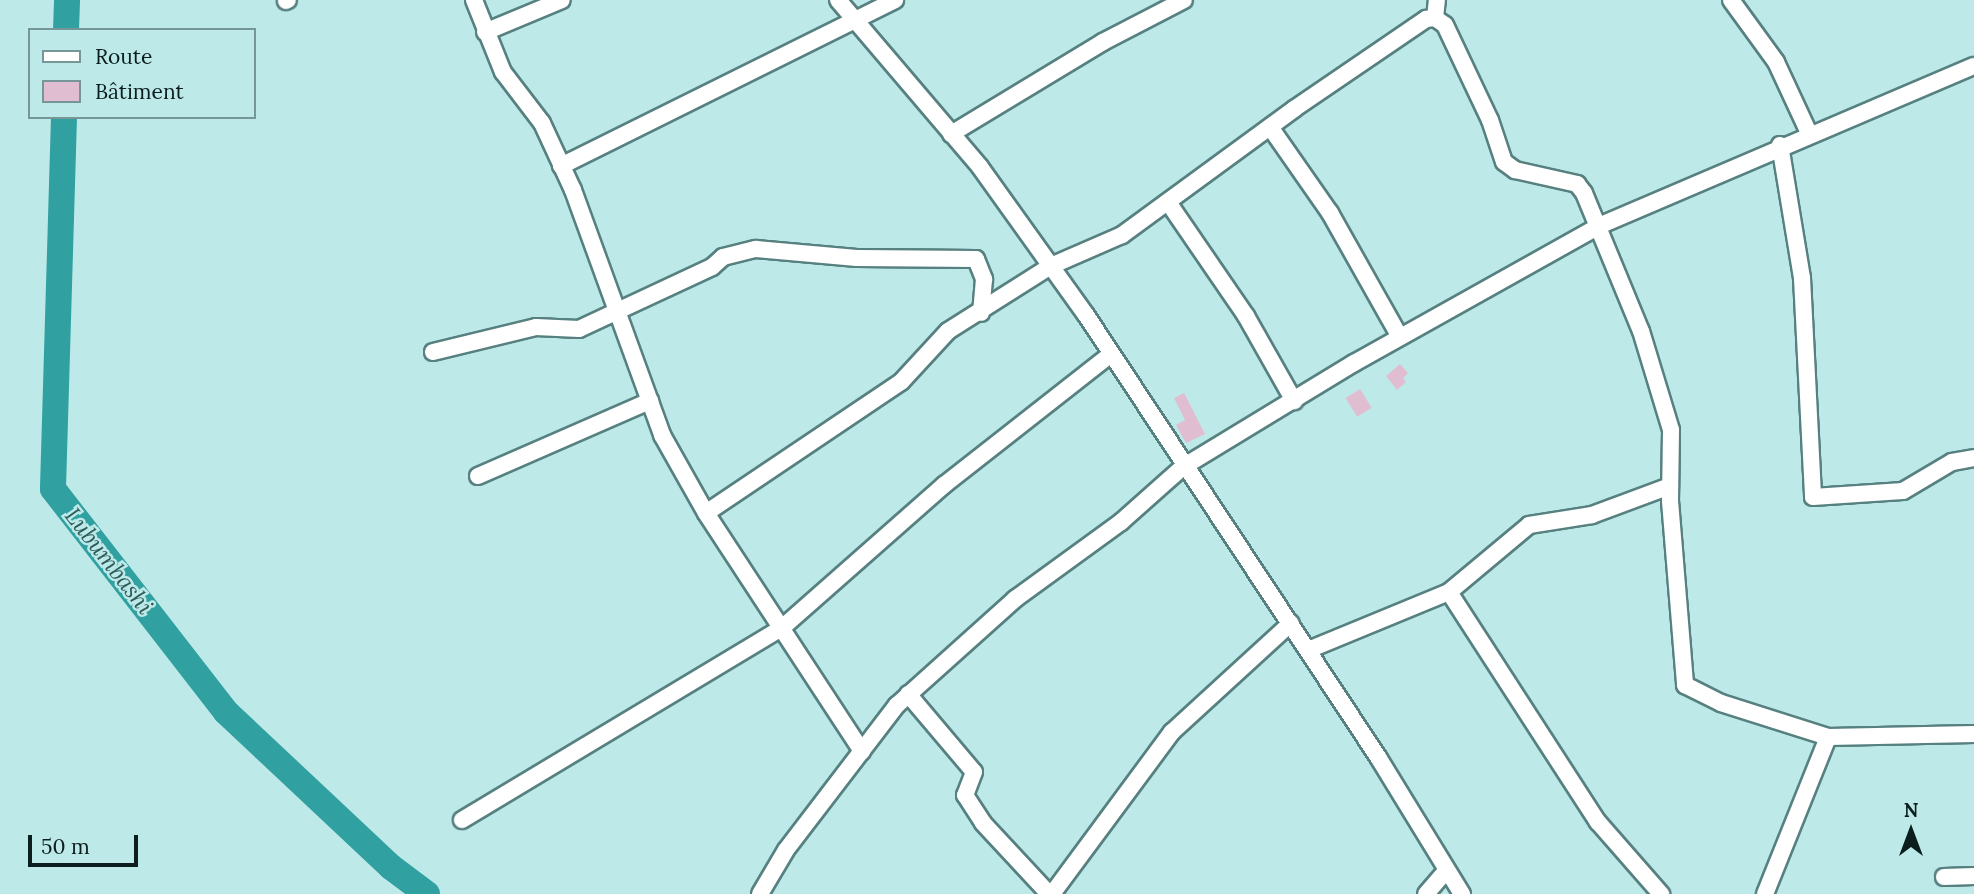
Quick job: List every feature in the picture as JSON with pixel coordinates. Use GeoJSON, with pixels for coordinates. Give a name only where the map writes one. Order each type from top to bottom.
{"type":"FeatureCollection","features":[{"type":"Feature","properties":{"kind":"street"},"geometry":{"type":"LineString","coordinates":[[474,0],[503,72],[542,123],[561,166],[618,308],[662,435],[706,513],[783,626],[862,751]]}},
{"type":"Feature","properties":{"kind":"street"},"geometry":{"type":"LineString","coordinates":[[485,32],[562,0]]}},
{"type":"Feature","properties":{"kind":"street"},"geometry":{"type":"LineString","coordinates":[[838,0],[951,134],[1051,267],[1111,354],[1183,467],[1291,623],[1462,894]]}},
{"type":"Feature","properties":{"kind":"street"},"geometry":{"type":"LineString","coordinates":[[561,166],[895,0]]}},
{"type":"Feature","properties":{"kind":"street"},"geometry":{"type":"LineString","coordinates":[[951,134],[1103,42],[1184,0]]}},
{"type":"Feature","properties":{"kind":"street"},"geometry":{"type":"LineString","coordinates":[[1435,18],[1437,0]]}},
{"type":"Feature","properties":{"kind":"street"},"geometry":{"type":"LineString","coordinates":[[1731,0],[1776,62],[1809,133]]}},
{"type":"Feature","properties":{"kind":"street"},"geometry":{"type":"LineString","coordinates":[[706,513],[901,382],[948,331],[981,313],[1051,267],[1122,235],[1270,127],[1426,19],[1435,18],[1445,25],[1490,120],[1504,162],[1515,170],[1577,184],[1601,225],[1665,401],[1671,430],[1670,486],[1685,685],[1721,703],[1828,737],[1974,734]]}},
{"type":"Feature","properties":{"kind":"street"},"geometry":{"type":"LineString","coordinates":[[760,894],[786,850],[908,694],[947,664],[1014,599],[1121,522],[1183,467],[1400,337],[1601,225],[1780,145],[1974,66]]}},
{"type":"Feature","properties":{"kind":"street"},"geometry":{"type":"LineString","coordinates":[[1270,127],[1330,213],[1400,337]]}},
{"type":"Feature","properties":{"kind":"street"},"geometry":{"type":"LineString","coordinates":[[1780,145],[1802,278],[1813,497],[1903,491],[1952,462],[1974,458]]}},
{"type":"Feature","properties":{"kind":"street"},"geometry":{"type":"LineString","coordinates":[[1168,202],[1245,316],[1294,401]]}},
{"type":"Feature","properties":{"kind":"street"},"geometry":{"type":"LineString","coordinates":[[433,352],[536,327],[579,329],[618,308],[712,267],[723,257],[755,249],[857,258],[976,259],[984,279],[981,313]]}},
{"type":"Feature","properties":{"kind":"street"},"geometry":{"type":"LineString","coordinates":[[462,820],[783,626],[944,485],[1111,354]]}},
{"type":"Feature","properties":{"kind":"street"},"geometry":{"type":"LineString","coordinates":[[478,476],[650,401]]}},
{"type":"Feature","properties":{"kind":"street"},"geometry":{"type":"LineString","coordinates":[[1308,650],[1449,592],[1529,524],[1592,514],[1670,486]]}},
{"type":"Feature","properties":{"kind":"street"},"geometry":{"type":"LineString","coordinates":[[1449,592],[1598,822],[1661,894]]}},
{"type":"Feature","properties":{"kind":"street"},"geometry":{"type":"LineString","coordinates":[[908,694],[974,772],[965,795],[983,823],[1050,894],[1172,733],[1291,623]]}},
{"type":"Feature","properties":{"kind":"street"},"geometry":{"type":"LineString","coordinates":[[1765,894],[1828,737]]}},
{"type":"Feature","properties":{"kind":"street"},"geometry":{"type":"LineString","coordinates":[[1426,894],[1446,871]]}},
{"type":"Feature","properties":{"kind":"street"},"geometry":{"type":"LineString","coordinates":[[1944,877],[1974,876]]}},
{"type":"Feature","properties":{"kind":"building"},"geometry":{"type":"Polygon","coordinates":[[[1400,364],[1408,373],[1403,378],[1406,382],[1397,390],[1386,376],[1400,364]]]}},
{"type":"Feature","properties":{"kind":"building"},"geometry":{"type":"Polygon","coordinates":[[[1360,389],[1372,408],[1357,417],[1346,398],[1360,389]]]}},
{"type":"Feature","properties":{"kind":"building"},"geometry":{"type":"Polygon","coordinates":[[[1184,393],[1205,434],[1186,443],[1176,425],[1185,420],[1174,398],[1184,393]]]}},
{"type":"Feature","properties":{"kind":"waterway","name":"Lubumbashi"},"geometry":{"type":"LineString","coordinates":[[66,28],[67,0]]}},
{"type":"Feature","properties":{"kind":"waterway","name":"Lubumbashi"},"geometry":{"type":"LineString","coordinates":[[64,119],[53,489],[226,712],[391,867],[427,894]]}}]}
